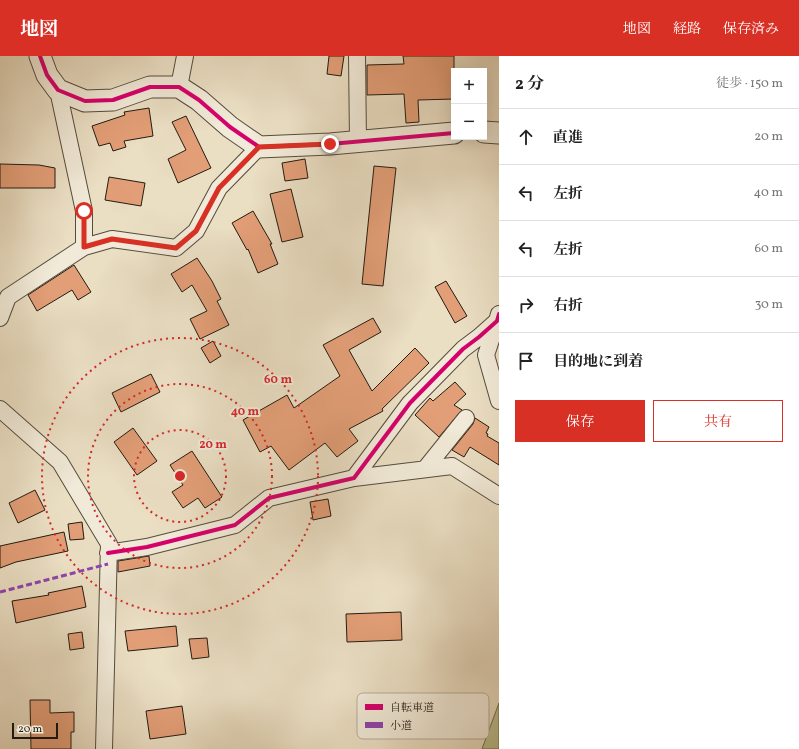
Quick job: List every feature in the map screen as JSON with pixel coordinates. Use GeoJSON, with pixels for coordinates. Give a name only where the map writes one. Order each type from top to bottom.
{"type":"FeatureCollection","features":[{"type":"Feature","properties":{"kind":"street"},"geometry":{"type":"LineString","coordinates":[[40,56],[47,74],[58,90],[84,211],[84,247]]}},
{"type":"Feature","properties":{"kind":"street"},"geometry":{"type":"LineString","coordinates":[[179,87],[185,56]]}},
{"type":"Feature","properties":{"kind":"street"},"geometry":{"type":"LineString","coordinates":[[357,56],[358,141]]}},
{"type":"Feature","properties":{"kind":"street"},"geometry":{"type":"LineString","coordinates":[[58,90],[85,101],[113,100],[150,87],[179,87],[199,100],[230,127],[259,147],[451,133]]}},
{"type":"Feature","properties":{"kind":"street"},"geometry":{"type":"LineString","coordinates":[[487,132],[499,133]]}},
{"type":"Feature","properties":{"kind":"street"},"geometry":{"type":"LineString","coordinates":[[0,318],[8,297],[84,247],[112,239],[176,248],[196,231],[219,188],[259,147]]}},
{"type":"Feature","properties":{"kind":"street"},"geometry":{"type":"LineString","coordinates":[[498,319],[486,355],[499,401]]}},
{"type":"Feature","properties":{"kind":"street"},"geometry":{"type":"LineString","coordinates":[[354,478],[410,403],[463,349],[479,337],[498,319]]}},
{"type":"Feature","properties":{"kind":"street"},"geometry":{"type":"LineString","coordinates":[[0,409],[60,462],[109,544],[104,749]]}},
{"type":"Feature","properties":{"kind":"street"},"geometry":{"type":"LineString","coordinates":[[425,469],[466,418]]}},
{"type":"Feature","properties":{"kind":"street"},"geometry":{"type":"LineString","coordinates":[[108,553],[147,546],[235,525],[269,498],[354,478],[452,466],[499,496]]}},
{"type":"Feature","properties":{"kind":"green space"},"geometry":{"type":"Polygon","coordinates":[[[499,703],[499,749],[482,749],[486,739],[489,739],[489,730],[499,703]]]}},
{"type":"Feature","properties":{"kind":"building"},"geometry":{"type":"Polygon","coordinates":[[[329,56],[344,56],[341,76],[327,74],[329,56]]]}},
{"type":"Feature","properties":{"kind":"building"},"geometry":{"type":"Polygon","coordinates":[[[403,56],[454,56],[454,68],[451,68],[451,99],[418,100],[419,122],[406,123],[404,94],[367,95],[367,65],[404,64],[403,56]]]}},
{"type":"Feature","properties":{"kind":"building"},"geometry":{"type":"Polygon","coordinates":[[[149,108],[153,136],[124,141],[126,147],[113,151],[110,143],[99,146],[92,126],[125,115],[124,112],[149,108]]]}},
{"type":"Feature","properties":{"kind":"building"},"geometry":{"type":"Polygon","coordinates":[[[186,116],[211,168],[178,183],[168,159],[186,150],[172,122],[186,116]]]}},
{"type":"Feature","properties":{"kind":"building"},"geometry":{"type":"Polygon","coordinates":[[[305,159],[308,178],[285,181],[282,163],[305,159]]]}},
{"type":"Feature","properties":{"kind":"building"},"geometry":{"type":"Polygon","coordinates":[[[0,164],[39,165],[55,168],[55,188],[0,188],[0,164]]]}},
{"type":"Feature","properties":{"kind":"building"},"geometry":{"type":"Polygon","coordinates":[[[374,166],[396,168],[383,286],[362,284],[374,166]]]}},
{"type":"Feature","properties":{"kind":"building"},"geometry":{"type":"Polygon","coordinates":[[[109,177],[145,183],[141,206],[105,200],[109,177]]]}},
{"type":"Feature","properties":{"kind":"building"},"geometry":{"type":"Polygon","coordinates":[[[291,189],[303,237],[282,242],[270,194],[291,189]]]}},
{"type":"Feature","properties":{"kind":"building"},"geometry":{"type":"Polygon","coordinates":[[[253,211],[272,244],[270,244],[278,264],[258,273],[248,249],[247,250],[232,223],[253,211]]]}},
{"type":"Feature","properties":{"kind":"building"},"geometry":{"type":"Polygon","coordinates":[[[197,258],[212,281],[221,299],[217,301],[229,325],[200,339],[190,319],[207,311],[192,285],[182,292],[171,274],[197,258]]]}},
{"type":"Feature","properties":{"kind":"building"},"geometry":{"type":"Polygon","coordinates":[[[74,265],[91,292],[78,300],[72,290],[37,311],[28,295],[74,265]]]}},
{"type":"Feature","properties":{"kind":"building"},"geometry":{"type":"Polygon","coordinates":[[[446,281],[467,316],[455,323],[435,287],[446,281]]]}},
{"type":"Feature","properties":{"kind":"building"},"geometry":{"type":"Polygon","coordinates":[[[373,318],[381,332],[349,350],[372,391],[415,348],[429,363],[382,409],[383,411],[349,429],[358,441],[337,457],[325,443],[289,470],[271,446],[260,452],[243,420],[287,395],[294,408],[340,376],[323,345],[373,318]]]}},
{"type":"Feature","properties":{"kind":"building"},"geometry":{"type":"Polygon","coordinates":[[[213,341],[221,356],[210,363],[201,348],[213,341]]]}},
{"type":"Feature","properties":{"kind":"building"},"geometry":{"type":"Polygon","coordinates":[[[151,374],[160,392],[121,412],[112,393],[151,374]]]}},
{"type":"Feature","properties":{"kind":"building"},"geometry":{"type":"Polygon","coordinates":[[[455,382],[466,394],[454,405],[462,410],[439,437],[415,415],[430,398],[433,401],[455,382]]]}},
{"type":"Feature","properties":{"kind":"building"},"geometry":{"type":"Polygon","coordinates":[[[475,418],[489,427],[486,433],[488,434],[487,436],[499,443],[499,465],[470,447],[464,457],[452,450],[473,424],[475,418]]]}},
{"type":"Feature","properties":{"kind":"building"},"geometry":{"type":"Polygon","coordinates":[[[133,428],[157,461],[137,475],[114,442],[133,428]]]}},
{"type":"Feature","properties":{"kind":"building"},"geometry":{"type":"Polygon","coordinates":[[[192,451],[222,497],[205,508],[198,498],[183,508],[172,492],[183,485],[170,465],[192,451]]]}},
{"type":"Feature","properties":{"kind":"building"},"geometry":{"type":"Polygon","coordinates":[[[35,490],[45,510],[18,523],[9,503],[35,490]]]}},
{"type":"Feature","properties":{"kind":"building"},"geometry":{"type":"Polygon","coordinates":[[[328,499],[331,516],[313,520],[310,502],[328,499]]]}},
{"type":"Feature","properties":{"kind":"building"},"geometry":{"type":"Polygon","coordinates":[[[82,522],[84,539],[70,540],[68,524],[82,522]]]}},
{"type":"Feature","properties":{"kind":"building"},"geometry":{"type":"Polygon","coordinates":[[[64,532],[68,551],[16,562],[0,568],[0,546],[64,532]]]}},
{"type":"Feature","properties":{"kind":"building"},"geometry":{"type":"Polygon","coordinates":[[[149,556],[150,566],[118,572],[118,561],[149,556]]]}},
{"type":"Feature","properties":{"kind":"building"},"geometry":{"type":"Polygon","coordinates":[[[82,586],[86,607],[16,623],[12,601],[49,595],[48,593],[82,586]]]}},
{"type":"Feature","properties":{"kind":"building"},"geometry":{"type":"Polygon","coordinates":[[[401,612],[402,640],[347,642],[346,614],[401,612]]]}},
{"type":"Feature","properties":{"kind":"building"},"geometry":{"type":"Polygon","coordinates":[[[176,626],[178,646],[128,651],[125,631],[176,626]]]}},
{"type":"Feature","properties":{"kind":"building"},"geometry":{"type":"Polygon","coordinates":[[[82,632],[84,648],[70,650],[68,634],[82,632]]]}},
{"type":"Feature","properties":{"kind":"building"},"geometry":{"type":"Polygon","coordinates":[[[207,638],[209,657],[192,659],[189,639],[207,638]]]}},
{"type":"Feature","properties":{"kind":"building"},"geometry":{"type":"Polygon","coordinates":[[[30,700],[50,700],[50,713],[74,712],[74,732],[71,732],[71,749],[31,749],[30,700]]]}},
{"type":"Feature","properties":{"kind":"building"},"geometry":{"type":"Polygon","coordinates":[[[182,706],[186,734],[150,739],[146,711],[182,706]]]}},
{"type":"Feature","properties":{"kind":"marked path"},"geometry":{"type":"LineString","coordinates":[[0,592],[108,564]]}},
{"type":"Feature","properties":{"kind":"cycle path"},"geometry":{"type":"LineString","coordinates":[[40,56],[47,75],[58,90],[85,101],[113,100],[150,87],[179,87],[199,100],[230,127],[259,147],[330,144],[451,133]]}},
{"type":"Feature","properties":{"kind":"cycle path"},"geometry":{"type":"LineString","coordinates":[[108,553],[147,547],[235,525],[269,498],[354,478],[410,403],[463,349],[497,321],[499,314]]}},
{"type":"Feature","properties":{"kind":"route"},"geometry":{"type":"LineString","coordinates":[[84,211],[84,247],[112,239],[176,248],[196,231],[219,188],[259,147],[330,144]]}}]}
